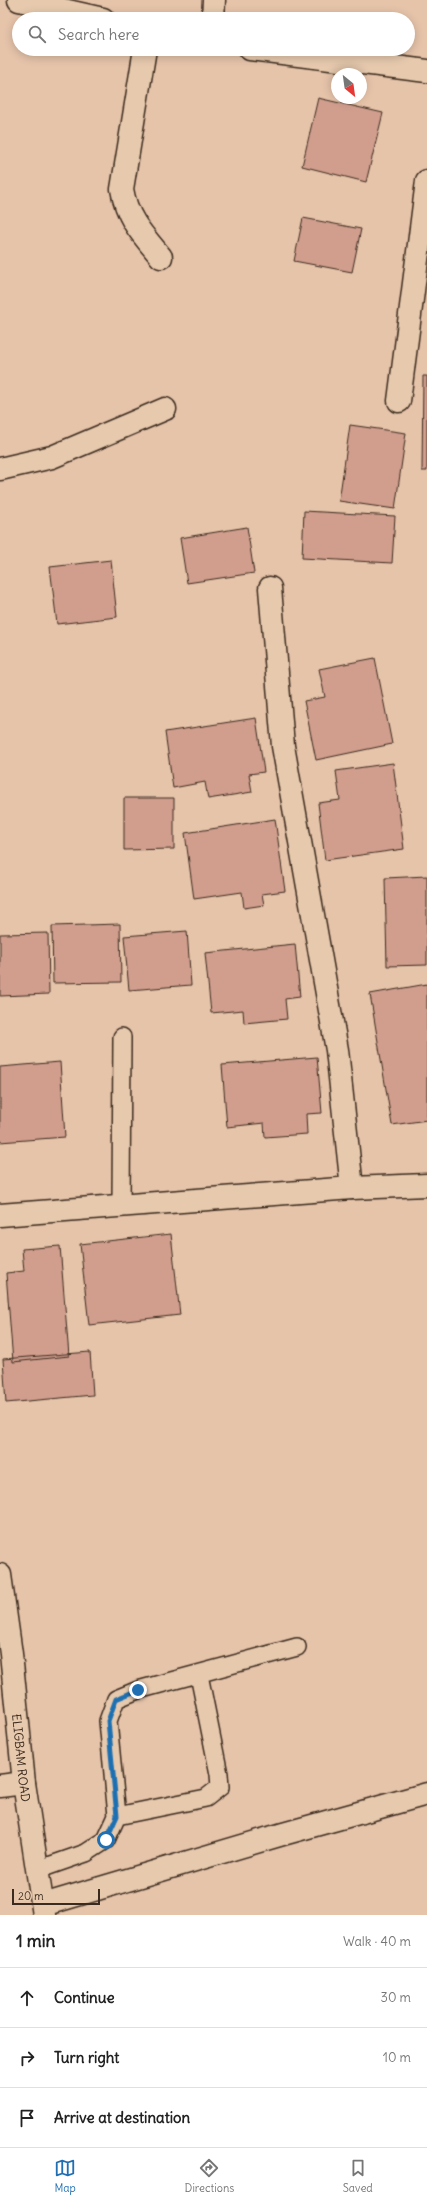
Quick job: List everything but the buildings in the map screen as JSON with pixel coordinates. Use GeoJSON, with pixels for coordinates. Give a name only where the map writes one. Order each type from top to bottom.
{"type":"FeatureCollection","features":[{"type":"Feature","properties":{"kind":"street"},"geometry":{"type":"LineString","coordinates":[[19,0],[72,12]]}},
{"type":"Feature","properties":{"kind":"street"},"geometry":{"type":"LineString","coordinates":[[213,12],[214,0]]}},
{"type":"Feature","properties":{"kind":"street"},"geometry":{"type":"LineString","coordinates":[[144,56],[122,189],[125,206],[132,221],[161,257]]}},
{"type":"Feature","properties":{"kind":"street"},"geometry":{"type":"LineString","coordinates":[[306,56],[427,71]]}},
{"type":"Feature","properties":{"kind":"street"},"geometry":{"type":"LineString","coordinates":[[399,401],[427,181]]}},
{"type":"Feature","properties":{"kind":"street"},"geometry":{"type":"LineString","coordinates":[[0,469],[52,457],[165,409]]}},
{"type":"Feature","properties":{"kind":"street"},"geometry":{"type":"LineString","coordinates":[[270,588],[283,746],[337,1050],[352,1188]]}},
{"type":"Feature","properties":{"kind":"street"},"geometry":{"type":"LineString","coordinates":[[0,1215],[352,1188],[427,1185]]}},
{"type":"Feature","properties":{"kind":"street","name":"ELIGBAM ROAD"},"geometry":{"type":"LineString","coordinates":[[0,1575],[11,1654],[24,1783],[44,1910]]}},
{"type":"Feature","properties":{"kind":"street"},"geometry":{"type":"LineString","coordinates":[[0,1786],[24,1783]]}},
{"type":"Feature","properties":{"kind":"street"},"geometry":{"type":"LineString","coordinates":[[44,1910],[283,1834],[427,1794]]}},
{"type":"Feature","properties":{"kind":"lane"},"geometry":{"type":"LineString","coordinates":[[121,1206],[122,1037]]}},
{"type":"Feature","properties":{"kind":"lane"},"geometry":{"type":"LineString","coordinates":[[37,1870],[86,1853],[106,1840],[117,1816],[108,1721],[116,1699],[138,1690],[199,1675],[297,1647]]}},
{"type":"Feature","properties":{"kind":"lane"},"geometry":{"type":"LineString","coordinates":[[117,1816],[206,1798],[220,1787],[219,1774],[199,1675]]}},
{"type":"Feature","properties":{"kind":"route"},"geometry":{"type":"LineString","coordinates":[[106,1840],[117,1816],[108,1721],[116,1699],[138,1690]]}}]}
